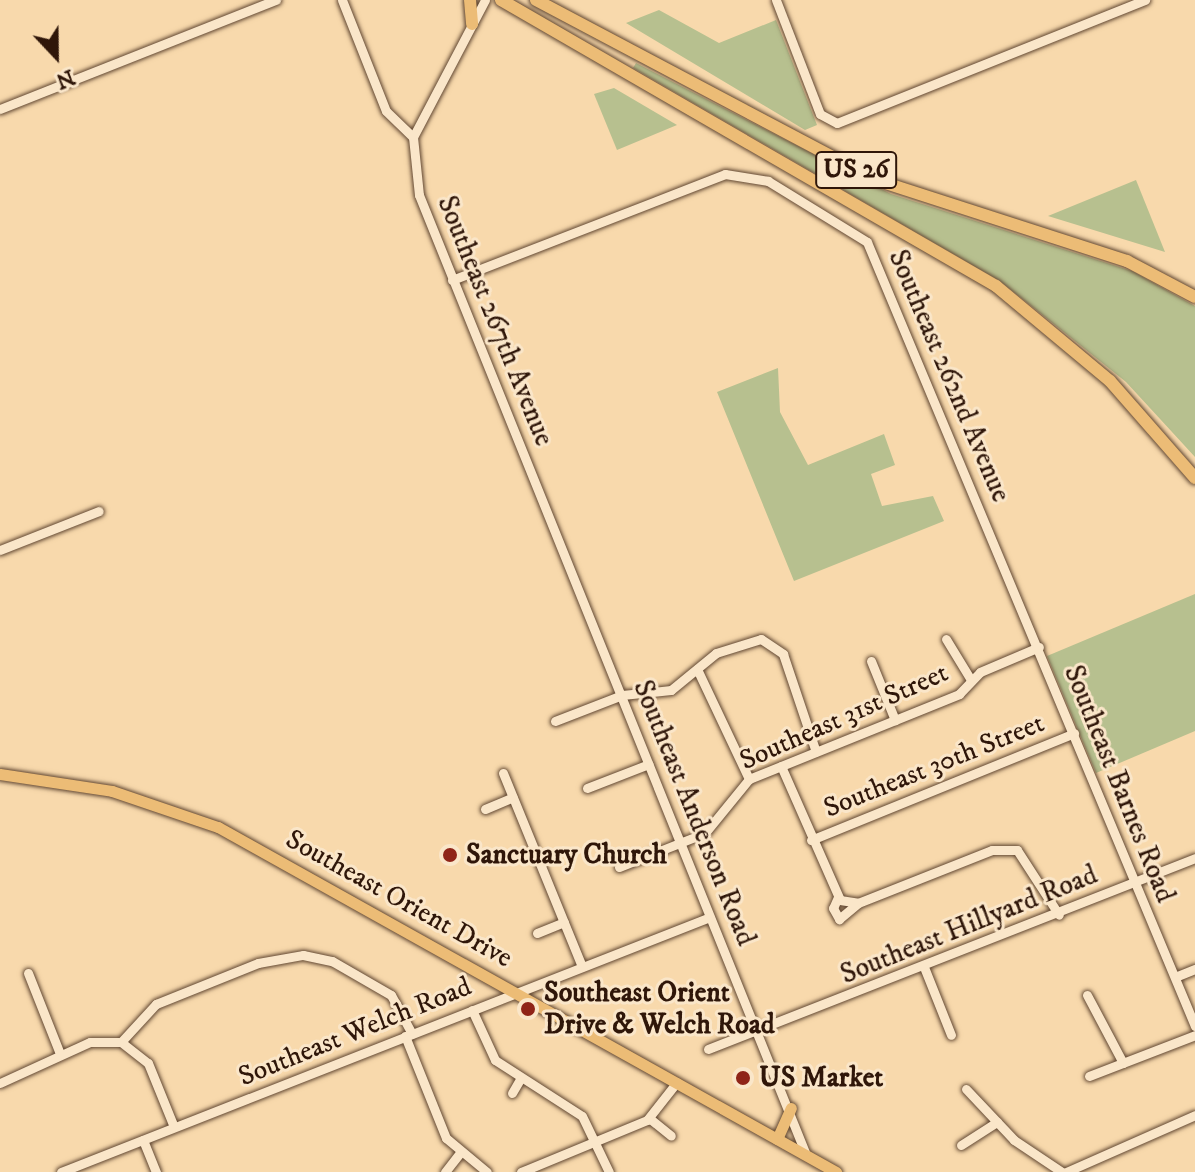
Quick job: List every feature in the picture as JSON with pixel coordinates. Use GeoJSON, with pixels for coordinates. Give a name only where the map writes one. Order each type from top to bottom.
{"type":"FeatureCollection","features":[{"type":"Feature","properties":{"kind":"highway"},"geometry":{"type":"LineString","coordinates":[[470,0],[472,24]]}},
{"type":"Feature","properties":{"kind":"highway","name":"US 26"},"geometry":{"type":"LineString","coordinates":[[501,0],[996,286],[1102,373],[1195,478]]}},
{"type":"Feature","properties":{"kind":"highway"},"geometry":{"type":"LineString","coordinates":[[516,0],[615,46]]}},
{"type":"Feature","properties":{"kind":"highway","name":"US 26"},"geometry":{"type":"LineString","coordinates":[[536,0],[548,4],[615,46],[898,190],[1112,256],[1195,297]]}},
{"type":"Feature","properties":{"kind":"main road","name":"Southeast Orient Drive"},"geometry":{"type":"LineString","coordinates":[[0,774],[112,791],[208,823],[836,1172]]}},
{"type":"Feature","properties":{"kind":"main road"},"geometry":{"type":"LineString","coordinates":[[777,1139],[791,1108]]}},
{"type":"Feature","properties":{"kind":"street"},"geometry":{"type":"LineString","coordinates":[[0,109],[276,0]]}},
{"type":"Feature","properties":{"kind":"street"},"geometry":{"type":"LineString","coordinates":[[342,0],[386,111],[413,137],[485,0]]}},
{"type":"Feature","properties":{"kind":"street"},"geometry":{"type":"LineString","coordinates":[[776,0],[830,122],[1145,0]]}},
{"type":"Feature","properties":{"kind":"street","name":"Southeast 267th Avenue"},"geometry":{"type":"LineString","coordinates":[[413,137],[419,195],[610,665]]}},
{"type":"Feature","properties":{"kind":"street","name":"Southeast 262nd Avenue"},"geometry":{"type":"LineString","coordinates":[[452,280],[697,182],[725,174],[757,178],[854,230],[878,258],[1039,647]]}},
{"type":"Feature","properties":{"kind":"street"},"geometry":{"type":"LineString","coordinates":[[0,550],[99,511]]}},
{"type":"Feature","properties":{"kind":"street"},"geometry":{"type":"LineString","coordinates":[[555,721],[622,695],[671,690],[697,669],[751,639],[770,642],[783,654],[816,752]]}},
{"type":"Feature","properties":{"kind":"street"},"geometry":{"type":"LineString","coordinates":[[946,639],[971,680]]}},
{"type":"Feature","properties":{"kind":"street","name":"Southeast 31st Street"},"geometry":{"type":"LineString","coordinates":[[619,867],[709,830],[749,779],[959,694],[971,680],[1039,647]]}},
{"type":"Feature","properties":{"kind":"street","name":"Southeast Barnes Road"},"geometry":{"type":"LineString","coordinates":[[1039,647],[1195,1026]]}},
{"type":"Feature","properties":{"kind":"street"},"geometry":{"type":"LineString","coordinates":[[871,661],[895,720]]}},
{"type":"Feature","properties":{"kind":"street","name":"Southeast Anderson Road"},"geometry":{"type":"LineString","coordinates":[[610,665],[710,917],[791,1108],[806,1155]]}},
{"type":"Feature","properties":{"kind":"street"},"geometry":{"type":"LineString","coordinates":[[697,669],[749,779]]}},
{"type":"Feature","properties":{"kind":"street","name":"Southeast 30th Street"},"geometry":{"type":"LineString","coordinates":[[811,840],[1074,733]]}},
{"type":"Feature","properties":{"kind":"street"},"geometry":{"type":"LineString","coordinates":[[587,788],[649,764]]}},
{"type":"Feature","properties":{"kind":"street"},"geometry":{"type":"LineString","coordinates":[[781,766],[811,840],[842,899],[858,903]]}},
{"type":"Feature","properties":{"kind":"street"},"geometry":{"type":"LineString","coordinates":[[503,773],[582,967]]}},
{"type":"Feature","properties":{"kind":"street"},"geometry":{"type":"LineString","coordinates":[[485,809],[513,797]]}},
{"type":"Feature","properties":{"kind":"street"},"geometry":{"type":"LineString","coordinates":[[842,899],[833,908],[839,919],[858,903],[992,850],[1018,845],[1059,915]]}},
{"type":"Feature","properties":{"kind":"street","name":"Southeast Hillyard Road"},"geometry":{"type":"LineString","coordinates":[[708,1049],[1059,915],[1195,858]]}},
{"type":"Feature","properties":{"kind":"street","name":"Southeast Welch Road"},"geometry":{"type":"LineString","coordinates":[[61,1172],[710,917]]}},
{"type":"Feature","properties":{"kind":"street"},"geometry":{"type":"LineString","coordinates":[[537,933],[564,922]]}},
{"type":"Feature","properties":{"kind":"street"},"geometry":{"type":"LineString","coordinates":[[121,1042],[156,1004],[258,963],[303,955],[332,961],[391,995],[442,1131],[459,1154],[487,1172]]}},
{"type":"Feature","properties":{"kind":"street"},"geometry":{"type":"LineString","coordinates":[[924,967],[951,1035]]}},
{"type":"Feature","properties":{"kind":"street"},"geometry":{"type":"LineString","coordinates":[[1175,977],[1195,969]]}},
{"type":"Feature","properties":{"kind":"street"},"geometry":{"type":"LineString","coordinates":[[28,973],[60,1054]]}},
{"type":"Feature","properties":{"kind":"street"},"geometry":{"type":"LineString","coordinates":[[1087,995],[1123,1063]]}},
{"type":"Feature","properties":{"kind":"street"},"geometry":{"type":"LineString","coordinates":[[472,1010],[495,1060],[520,1079],[578,1113],[596,1141],[609,1172]]}},
{"type":"Feature","properties":{"kind":"street"},"geometry":{"type":"LineString","coordinates":[[1089,1076],[1195,1035]]}},
{"type":"Feature","properties":{"kind":"street"},"geometry":{"type":"LineString","coordinates":[[0,1083],[60,1054],[98,1040],[121,1042],[148,1063],[174,1127]]}},
{"type":"Feature","properties":{"kind":"street"},"geometry":{"type":"LineString","coordinates":[[512,1093],[520,1079]]}},
{"type":"Feature","properties":{"kind":"street"},"geometry":{"type":"LineString","coordinates":[[521,1172],[649,1118],[677,1082]]}},
{"type":"Feature","properties":{"kind":"street"},"geometry":{"type":"LineString","coordinates":[[966,1089],[997,1122],[1064,1172],[1195,1115]]}},
{"type":"Feature","properties":{"kind":"street"},"geometry":{"type":"LineString","coordinates":[[649,1118],[671,1136]]}},
{"type":"Feature","properties":{"kind":"street"},"geometry":{"type":"LineString","coordinates":[[961,1145],[997,1122]]}},
{"type":"Feature","properties":{"kind":"street"},"geometry":{"type":"LineString","coordinates":[[143,1140],[156,1172]]}},
{"type":"Feature","properties":{"kind":"street"},"geometry":{"type":"LineString","coordinates":[[445,1172],[459,1154]]}},
{"type":"Feature","properties":{"kind":"green space"},"geometry":{"type":"Polygon","coordinates":[[[659,10],[719,43],[776,20],[817,125],[805,130],[626,23],[659,10]]]}},
{"type":"Feature","properties":{"kind":"green space"},"geometry":{"type":"Polygon","coordinates":[[[636,63],[891,194],[1132,271],[1195,306],[1195,457],[1126,382],[1000,281],[633,68],[636,63]]]}},
{"type":"Feature","properties":{"kind":"green space"},"geometry":{"type":"Polygon","coordinates":[[[614,88],[677,125],[617,150],[594,94],[614,88]]]}},
{"type":"Feature","properties":{"kind":"green space"},"geometry":{"type":"Polygon","coordinates":[[[1136,180],[1165,252],[1048,216],[1136,180]]]}},
{"type":"Feature","properties":{"kind":"green space"},"geometry":{"type":"Polygon","coordinates":[[[778,368],[780,412],[808,465],[884,434],[895,465],[871,474],[882,506],[933,496],[944,521],[794,581],[717,392],[778,368]]]}},
{"type":"Feature","properties":{"kind":"green space"},"geometry":{"type":"Polygon","coordinates":[[[1195,594],[1195,731],[1096,773],[1047,656],[1195,594]]]}},
{"type":"Feature","properties":{"kind":"place","name":"Sanctuary Church"},"geometry":{"type":"Point","coordinates":[450,855]}},
{"type":"Feature","properties":{"kind":"place","name":"Southeast Orient Drive & Welch Road"},"geometry":{"type":"Point","coordinates":[528,1009]}},
{"type":"Feature","properties":{"kind":"place","name":"US Market"},"geometry":{"type":"Point","coordinates":[743,1078]}}]}
